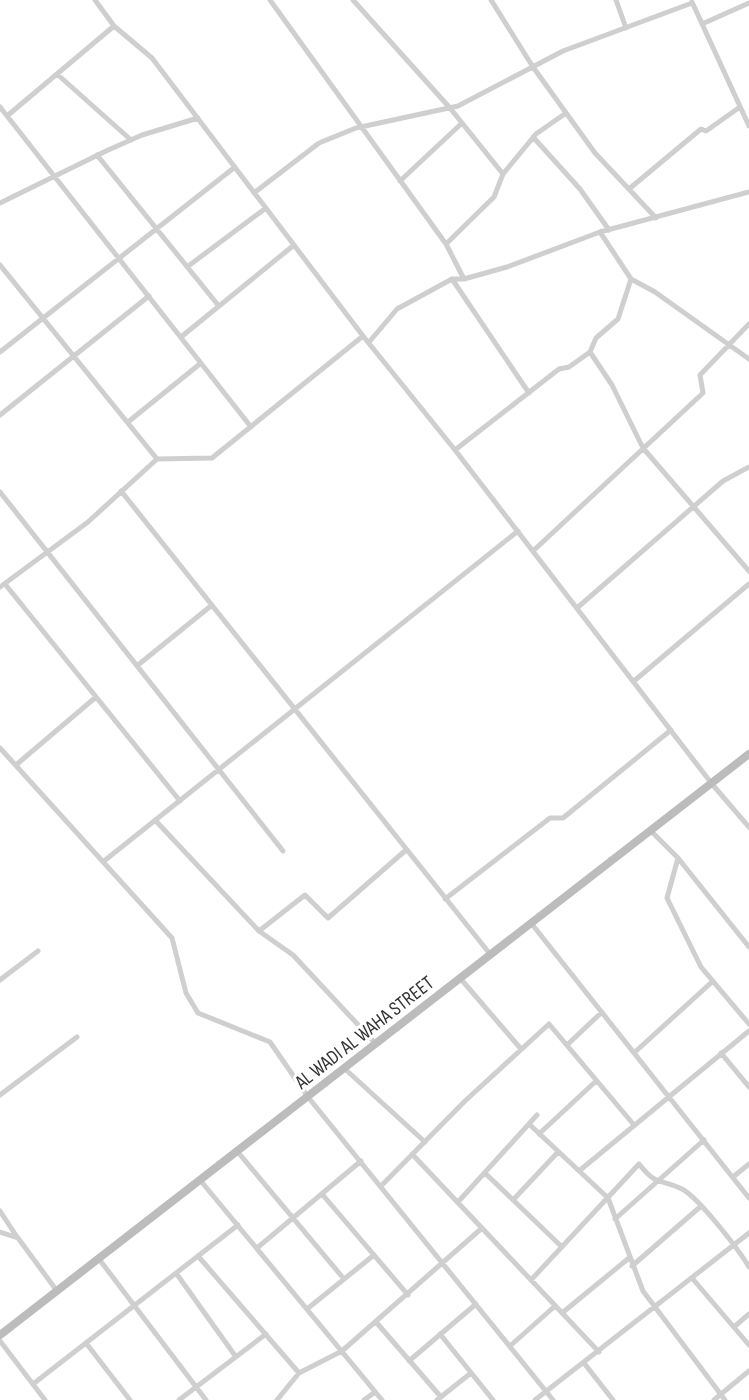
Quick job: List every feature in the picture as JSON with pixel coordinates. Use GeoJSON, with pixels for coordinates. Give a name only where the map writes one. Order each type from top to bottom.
{"type":"FeatureCollection","features":[{"type":"Feature","properties":{"kind":"main road","name":"AL WADI AL WAHA STREET"},"geometry":{"type":"LineString","coordinates":[[0,1335],[749,754]]}},
{"type":"Feature","properties":{"kind":"street"},"geometry":{"type":"LineString","coordinates":[[95,0],[114,26],[152,58],[363,336],[370,341],[712,783],[748,823]]}},
{"type":"Feature","properties":{"kind":"street"},"geometry":{"type":"LineString","coordinates":[[353,0],[450,108],[503,174]]}},
{"type":"Feature","properties":{"kind":"street"},"geometry":{"type":"LineString","coordinates":[[491,0],[533,67],[595,153],[656,218]]}},
{"type":"Feature","properties":{"kind":"street"},"geometry":{"type":"LineString","coordinates":[[616,0],[626,28]]}},
{"type":"Feature","properties":{"kind":"street"},"geometry":{"type":"LineString","coordinates":[[272,1],[360,128],[446,244],[464,279]]}},
{"type":"Feature","properties":{"kind":"street"},"geometry":{"type":"LineString","coordinates":[[254,193],[319,143],[360,128],[458,106],[563,51],[691,2],[740,107],[746,113],[749,126]]}},
{"type":"Feature","properties":{"kind":"street"},"geometry":{"type":"LineString","coordinates":[[702,24],[749,3]]}},
{"type":"Feature","properties":{"kind":"street"},"geometry":{"type":"LineString","coordinates":[[7,116],[114,26]]}},
{"type":"Feature","properties":{"kind":"street"},"geometry":{"type":"LineString","coordinates":[[57,74],[131,140]]}},
{"type":"Feature","properties":{"kind":"street"},"geometry":{"type":"LineString","coordinates":[[0,107],[251,427]]}},
{"type":"Feature","properties":{"kind":"street"},"geometry":{"type":"LineString","coordinates":[[629,189],[700,129],[706,131],[740,107]]}},
{"type":"Feature","properties":{"kind":"street"},"geometry":{"type":"LineString","coordinates":[[446,244],[494,197],[503,174],[533,137],[566,113]]}},
{"type":"Feature","properties":{"kind":"street"},"geometry":{"type":"LineString","coordinates":[[0,203],[131,140],[198,118]]}},
{"type":"Feature","properties":{"kind":"street"},"geometry":{"type":"LineString","coordinates":[[400,182],[462,123]]}},
{"type":"Feature","properties":{"kind":"street"},"geometry":{"type":"LineString","coordinates":[[533,137],[580,189],[609,230]]}},
{"type":"Feature","properties":{"kind":"street"},"geometry":{"type":"LineString","coordinates":[[97,155],[218,305]]}},
{"type":"Feature","properties":{"kind":"street"},"geometry":{"type":"LineString","coordinates":[[0,352],[235,167]]}},
{"type":"Feature","properties":{"kind":"street"},"geometry":{"type":"LineString","coordinates":[[370,341],[397,309],[452,279],[464,279],[507,267],[600,232],[749,192]]}},
{"type":"Feature","properties":{"kind":"street"},"geometry":{"type":"LineString","coordinates":[[187,267],[266,208]]}},
{"type":"Feature","properties":{"kind":"street"},"geometry":{"type":"LineString","coordinates":[[600,232],[631,279],[655,292],[749,359]]}},
{"type":"Feature","properties":{"kind":"street"},"geometry":{"type":"LineString","coordinates":[[181,337],[294,245]]}},
{"type":"Feature","properties":{"kind":"street"},"geometry":{"type":"LineString","coordinates":[[0,265],[158,459]]}},
{"type":"Feature","properties":{"kind":"street"},"geometry":{"type":"LineString","coordinates":[[452,279],[529,393]]}},
{"type":"Feature","properties":{"kind":"street"},"geometry":{"type":"LineString","coordinates":[[455,450],[559,369],[569,367],[590,352],[596,338],[618,320],[631,279]]}},
{"type":"Feature","properties":{"kind":"street"},"geometry":{"type":"LineString","coordinates":[[0,415],[149,296]]}},
{"type":"Feature","properties":{"kind":"street"},"geometry":{"type":"LineString","coordinates":[[533,551],[703,393],[700,375],[749,324]]}},
{"type":"Feature","properties":{"kind":"street"},"geometry":{"type":"LineString","coordinates":[[180,801],[2,586],[88,522],[158,459],[212,458],[363,336]]}},
{"type":"Feature","properties":{"kind":"street"},"geometry":{"type":"LineString","coordinates":[[590,352],[612,385],[643,448],[749,571]]}},
{"type":"Feature","properties":{"kind":"street"},"geometry":{"type":"LineString","coordinates":[[128,423],[201,363]]}},
{"type":"Feature","properties":{"kind":"street"},"geometry":{"type":"LineString","coordinates":[[577,608],[723,481],[749,467]]}},
{"type":"Feature","properties":{"kind":"street"},"geometry":{"type":"LineString","coordinates":[[121,491],[490,954]]}},
{"type":"Feature","properties":{"kind":"street"},"geometry":{"type":"LineString","coordinates":[[0,492],[284,851]]}},
{"type":"Feature","properties":{"kind":"street"},"geometry":{"type":"LineString","coordinates":[[104,861],[518,531]]}},
{"type":"Feature","properties":{"kind":"street"},"geometry":{"type":"LineString","coordinates":[[634,681],[749,584]]}},
{"type":"Feature","properties":{"kind":"street"},"geometry":{"type":"LineString","coordinates":[[138,665],[212,605]]}},
{"type":"Feature","properties":{"kind":"street"},"geometry":{"type":"LineString","coordinates":[[16,765],[96,697]]}},
{"type":"Feature","properties":{"kind":"street"},"geometry":{"type":"LineString","coordinates":[[446,899],[550,818],[563,818],[671,730]]}},
{"type":"Feature","properties":{"kind":"street"},"geometry":{"type":"LineString","coordinates":[[0,748],[172,938],[186,993],[198,1013],[270,1042],[308,1097],[553,1400]]}},
{"type":"Feature","properties":{"kind":"street"},"geometry":{"type":"LineString","coordinates":[[155,820],[259,931],[293,954],[376,1044]]}},
{"type":"Feature","properties":{"kind":"street"},"geometry":{"type":"LineString","coordinates":[[651,831],[678,858],[749,947]]}},
{"type":"Feature","properties":{"kind":"street"},"geometry":{"type":"LineString","coordinates":[[259,931],[305,895],[328,918],[406,850]]}},
{"type":"Feature","properties":{"kind":"street"},"geometry":{"type":"LineString","coordinates":[[678,858],[668,898],[701,967],[749,1024]]}},
{"type":"Feature","properties":{"kind":"street"},"geometry":{"type":"LineString","coordinates":[[531,923],[749,1198]]}},
{"type":"Feature","properties":{"kind":"street"},"geometry":{"type":"LineString","coordinates":[[0,980],[38,951]]}},
{"type":"Feature","properties":{"kind":"street"},"geometry":{"type":"LineString","coordinates":[[460,978],[521,1049]]}},
{"type":"Feature","properties":{"kind":"street"},"geometry":{"type":"LineString","coordinates":[[634,1052],[713,981]]}},
{"type":"Feature","properties":{"kind":"street"},"geometry":{"type":"LineString","coordinates":[[567,1045],[602,1012]]}},
{"type":"Feature","properties":{"kind":"street"},"geometry":{"type":"LineString","coordinates":[[381,1186],[549,1024],[634,1125]]}},
{"type":"Feature","properties":{"kind":"street"},"geometry":{"type":"LineString","coordinates":[[579,1171],[749,1031]]}},
{"type":"Feature","properties":{"kind":"street"},"geometry":{"type":"LineString","coordinates":[[0,1095],[77,1037]]}},
{"type":"Feature","properties":{"kind":"street"},"geometry":{"type":"LineString","coordinates":[[721,1053],[749,1087]]}},
{"type":"Feature","properties":{"kind":"street"},"geometry":{"type":"LineString","coordinates":[[345,1069],[425,1142]]}},
{"type":"Feature","properties":{"kind":"street"},"geometry":{"type":"LineString","coordinates":[[539,1134],[597,1081]]}},
{"type":"Feature","properties":{"kind":"street"},"geometry":{"type":"LineString","coordinates":[[458,1202],[537,1115]]}},
{"type":"Feature","properties":{"kind":"street"},"geometry":{"type":"LineString","coordinates":[[529,1125],[608,1198],[643,1291],[723,1397]]}},
{"type":"Feature","properties":{"kind":"street"},"geometry":{"type":"LineString","coordinates":[[615,1219],[704,1140]]}},
{"type":"Feature","properties":{"kind":"street"},"geometry":{"type":"LineString","coordinates":[[237,1151],[344,1279]]}},
{"type":"Feature","properties":{"kind":"street"},"geometry":{"type":"LineString","coordinates":[[513,1200],[558,1152]]}},
{"type":"Feature","properties":{"kind":"street"},"geometry":{"type":"LineString","coordinates":[[412,1154],[599,1352]]}},
{"type":"Feature","properties":{"kind":"street"},"geometry":{"type":"LineString","coordinates":[[257,1248],[361,1161]]}},
{"type":"Feature","properties":{"kind":"street"},"geometry":{"type":"LineString","coordinates":[[531,1280],[639,1164],[652,1180],[684,1190],[735,1244],[749,1267]]}},
{"type":"Feature","properties":{"kind":"street"},"geometry":{"type":"LineString","coordinates":[[733,1177],[749,1164]]}},
{"type":"Feature","properties":{"kind":"street"},"geometry":{"type":"LineString","coordinates":[[484,1173],[562,1247]]}},
{"type":"Feature","properties":{"kind":"street"},"geometry":{"type":"LineString","coordinates":[[201,1180],[382,1400]]}},
{"type":"Feature","properties":{"kind":"street"},"geometry":{"type":"LineString","coordinates":[[322,1194],[408,1295]]}},
{"type":"Feature","properties":{"kind":"street"},"geometry":{"type":"LineString","coordinates":[[632,1266],[700,1207]]}},
{"type":"Feature","properties":{"kind":"street"},"geometry":{"type":"LineString","coordinates":[[0,1211],[57,1291]]}},
{"type":"Feature","properties":{"kind":"street"},"geometry":{"type":"LineString","coordinates":[[33,1384],[238,1225]]}},
{"type":"Feature","properties":{"kind":"street"},"geometry":{"type":"LineString","coordinates":[[277,1400],[299,1373],[342,1351],[444,1264],[482,1228]]}},
{"type":"Feature","properties":{"kind":"street"},"geometry":{"type":"LineString","coordinates":[[0,1232],[18,1238]]}},
{"type":"Feature","properties":{"kind":"street"},"geometry":{"type":"LineString","coordinates":[[535,1400],[749,1233]]}},
{"type":"Feature","properties":{"kind":"street"},"geometry":{"type":"LineString","coordinates":[[307,1309],[374,1255]]}},
{"type":"Feature","properties":{"kind":"street"},"geometry":{"type":"LineString","coordinates":[[198,1256],[299,1373]]}},
{"type":"Feature","properties":{"kind":"street"},"geometry":{"type":"LineString","coordinates":[[562,1313],[629,1258]]}},
{"type":"Feature","properties":{"kind":"street"},"geometry":{"type":"LineString","coordinates":[[99,1259],[206,1400]]}},
{"type":"Feature","properties":{"kind":"street"},"geometry":{"type":"LineString","coordinates":[[176,1273],[236,1357]]}},
{"type":"Feature","properties":{"kind":"street"},"geometry":{"type":"LineString","coordinates":[[692,1278],[749,1345]]}},
{"type":"Feature","properties":{"kind":"street"},"geometry":{"type":"LineString","coordinates":[[409,1361],[476,1304]]}},
{"type":"Feature","properties":{"kind":"street"},"geometry":{"type":"LineString","coordinates":[[510,1346],[555,1306]]}},
{"type":"Feature","properties":{"kind":"street"},"geometry":{"type":"LineString","coordinates":[[734,1327],[749,1314]]}},
{"type":"Feature","properties":{"kind":"street"},"geometry":{"type":"LineString","coordinates":[[376,1322],[439,1399],[471,1373]]}},
{"type":"Feature","properties":{"kind":"street"},"geometry":{"type":"LineString","coordinates":[[179,1400],[266,1334]]}},
{"type":"Feature","properties":{"kind":"street"},"geometry":{"type":"LineString","coordinates":[[440,1334],[493,1400]]}},
{"type":"Feature","properties":{"kind":"street"},"geometry":{"type":"LineString","coordinates":[[0,1341],[45,1400]]}},
{"type":"Feature","properties":{"kind":"street"},"geometry":{"type":"LineString","coordinates":[[86,1343],[130,1400]]}},
{"type":"Feature","properties":{"kind":"street"},"geometry":{"type":"LineString","coordinates":[[584,1363],[613,1400]]}},
{"type":"Feature","properties":{"kind":"street"},"geometry":{"type":"LineString","coordinates":[[714,1400],[723,1397],[749,1371]]}},
{"type":"Feature","properties":{"kind":"street"},"geometry":{"type":"LineString","coordinates":[[364,1400],[375,1392]]}}]}
